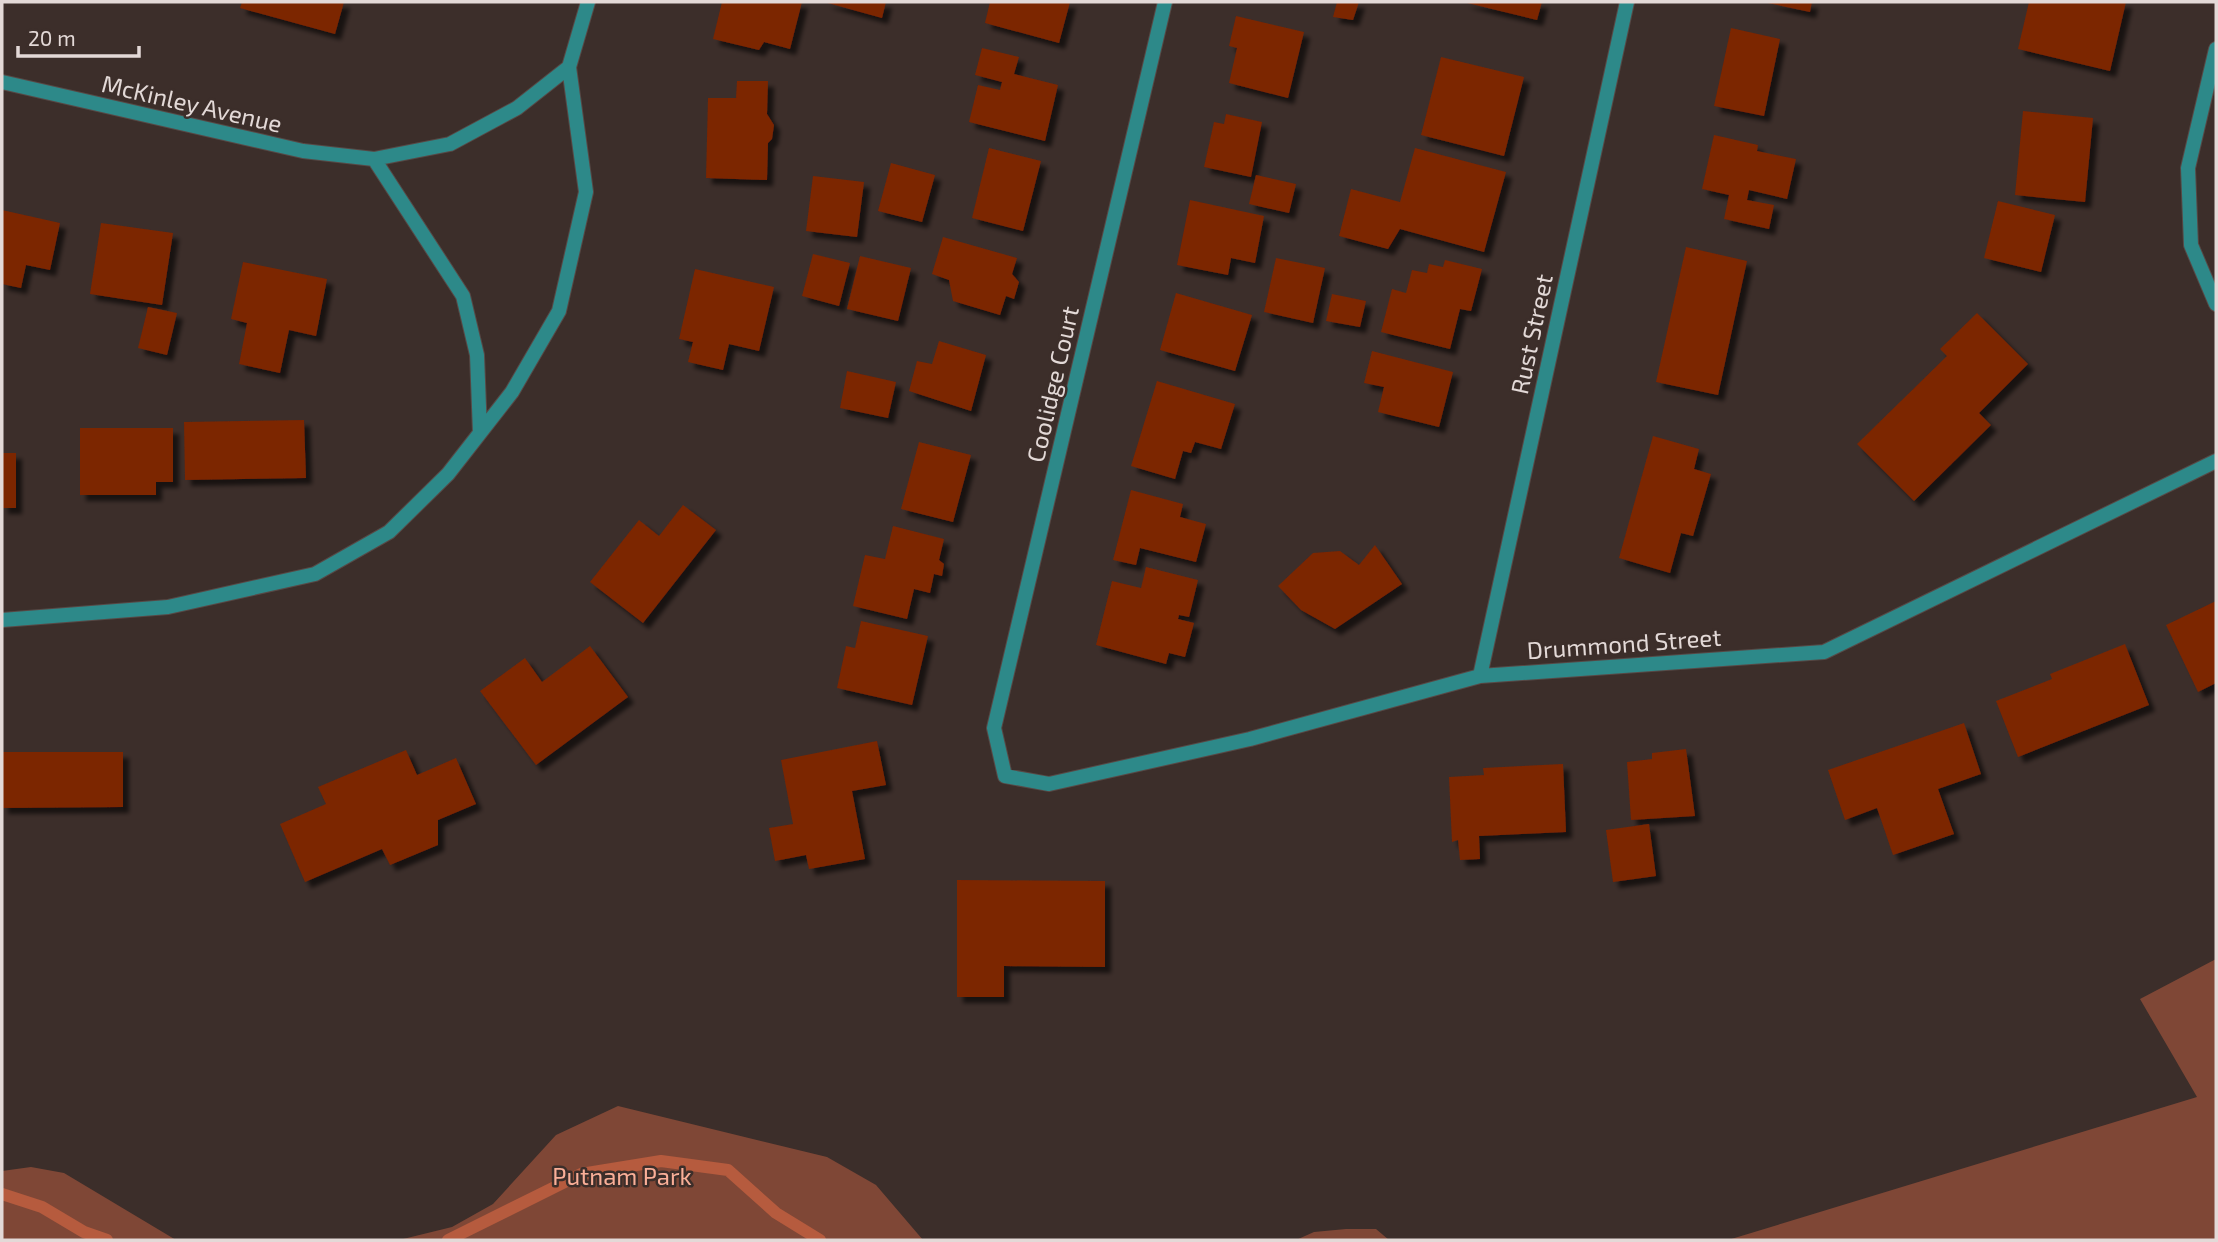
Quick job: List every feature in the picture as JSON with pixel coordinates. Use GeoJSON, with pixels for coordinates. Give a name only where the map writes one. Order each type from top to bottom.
{"type":"FeatureCollection","features":[{"type":"Feature","properties":{"kind":"street"},"geometry":{"type":"LineString","coordinates":[[2,620],[168,607],[314,574],[389,532],[448,474],[512,392],[559,311],[586,192],[569,67],[588,2]]}},
{"type":"Feature","properties":{"kind":"street","name":"Coolidge Court"},"geometry":{"type":"LineString","coordinates":[[1005,776],[994,727],[1165,2]]}},
{"type":"Feature","properties":{"kind":"street","name":"Rust Street"},"geometry":{"type":"LineString","coordinates":[[1480,676],[1627,2]]}},
{"type":"Feature","properties":{"kind":"street"},"geometry":{"type":"LineString","coordinates":[[2216,49],[2188,168],[2190,245],[2216,304]]}},
{"type":"Feature","properties":{"kind":"street","name":"McKinley Avenue"},"geometry":{"type":"LineString","coordinates":[[2,82],[303,151],[374,159],[450,144],[517,108],[569,67]]}},
{"type":"Feature","properties":{"kind":"street"},"geometry":{"type":"LineString","coordinates":[[374,159],[463,296],[477,355],[480,433]]}},
{"type":"Feature","properties":{"kind":"street","name":"Drummond Street"},"geometry":{"type":"LineString","coordinates":[[1005,776],[1049,784],[1250,739],[1480,676],[1824,652],[2216,461]]}},
{"type":"Feature","properties":{"kind":"green space"},"geometry":{"type":"Polygon","coordinates":[[[2216,959],[2216,1240],[1728,1240],[2197,1097],[2140,999],[2216,959]]]}},
{"type":"Feature","properties":{"kind":"green space","name":"Putnam Park"},"geometry":{"type":"Polygon","coordinates":[[[618,1106],[827,1157],[876,1185],[923,1240],[399,1240],[452,1227],[493,1204],[556,1135],[618,1106]]]}},
{"type":"Feature","properties":{"kind":"green space"},"geometry":{"type":"Polygon","coordinates":[[[31,1167],[64,1173],[176,1240],[2,1240],[2,1171],[31,1167]]]}},
{"type":"Feature","properties":{"kind":"green space"},"geometry":{"type":"Polygon","coordinates":[[[1376,1229],[1389,1240],[1296,1240],[1314,1232],[1376,1229]]]}},
{"type":"Feature","properties":{"kind":"building"},"geometry":{"type":"Polygon","coordinates":[[[242,2],[344,2],[335,34],[240,8],[242,2]]]}},
{"type":"Feature","properties":{"kind":"building"},"geometry":{"type":"Polygon","coordinates":[[[722,2],[802,2],[790,49],[764,42],[759,50],[713,39],[722,2]]]}},
{"type":"Feature","properties":{"kind":"building"},"geometry":{"type":"Polygon","coordinates":[[[824,2],[886,2],[882,18],[824,2]]]}},
{"type":"Feature","properties":{"kind":"building"},"geometry":{"type":"Polygon","coordinates":[[[990,2],[1070,2],[1059,43],[985,23],[990,2]]]}},
{"type":"Feature","properties":{"kind":"building"},"geometry":{"type":"Polygon","coordinates":[[[1337,2],[1359,2],[1353,20],[1333,17],[1337,2]]]}},
{"type":"Feature","properties":{"kind":"building"},"geometry":{"type":"Polygon","coordinates":[[[1463,2],[1542,2],[1537,20],[1463,2]]]}},
{"type":"Feature","properties":{"kind":"building"},"geometry":{"type":"Polygon","coordinates":[[[1763,2],[1812,2],[1810,12],[1763,2]]]}},
{"type":"Feature","properties":{"kind":"building"},"geometry":{"type":"Polygon","coordinates":[[[2029,2],[2126,2],[2110,71],[2018,49],[2029,2]]]}},
{"type":"Feature","properties":{"kind":"building"},"geometry":{"type":"Polygon","coordinates":[[[1236,16],[1304,32],[1288,98],[1229,83],[1237,48],[1229,46],[1236,16]]]}},
{"type":"Feature","properties":{"kind":"building"},"geometry":{"type":"Polygon","coordinates":[[[1731,28],[1780,39],[1764,116],[1714,106],[1731,28]]]}},
{"type":"Feature","properties":{"kind":"building"},"geometry":{"type":"Polygon","coordinates":[[[982,48],[1019,57],[1014,74],[1058,85],[1045,141],[969,122],[978,85],[1000,90],[1002,82],[975,75],[982,48]]]}},
{"type":"Feature","properties":{"kind":"building"},"geometry":{"type":"Polygon","coordinates":[[[1441,57],[1524,77],[1504,156],[1421,135],[1441,57]]]}},
{"type":"Feature","properties":{"kind":"building"},"geometry":{"type":"Polygon","coordinates":[[[737,81],[768,81],[767,114],[774,125],[772,139],[768,143],[767,180],[706,178],[708,98],[736,98],[737,81]]]}},
{"type":"Feature","properties":{"kind":"building"},"geometry":{"type":"Polygon","coordinates":[[[2023,111],[2093,118],[2085,202],[2015,195],[2023,111]]]}},
{"type":"Feature","properties":{"kind":"building"},"geometry":{"type":"Polygon","coordinates":[[[1226,114],[1262,122],[1251,177],[1204,167],[1214,122],[1224,124],[1226,114]]]}},
{"type":"Feature","properties":{"kind":"building"},"geometry":{"type":"Polygon","coordinates":[[[1714,135],[1758,145],[1757,151],[1796,159],[1787,199],[1749,190],[1747,200],[1774,205],[1769,229],[1724,219],[1729,195],[1702,189],[1714,135]]]}},
{"type":"Feature","properties":{"kind":"building"},"geometry":{"type":"Polygon","coordinates":[[[989,148],[1041,161],[1023,231],[972,218],[989,148]]]}},
{"type":"Feature","properties":{"kind":"building"},"geometry":{"type":"Polygon","coordinates":[[[1415,148],[1506,172],[1484,252],[1400,229],[1388,249],[1339,236],[1351,189],[1400,202],[1415,148]]]}},
{"type":"Feature","properties":{"kind":"building"},"geometry":{"type":"Polygon","coordinates":[[[891,163],[935,175],[922,222],[878,211],[891,163]]]}},
{"type":"Feature","properties":{"kind":"building"},"geometry":{"type":"Polygon","coordinates":[[[1256,175],[1296,184],[1289,213],[1249,204],[1256,175]]]}},
{"type":"Feature","properties":{"kind":"building"},"geometry":{"type":"Polygon","coordinates":[[[813,176],[864,182],[857,237],[806,231],[813,176]]]}},
{"type":"Feature","properties":{"kind":"building"},"geometry":{"type":"Polygon","coordinates":[[[1190,200],[1264,216],[1255,263],[1231,258],[1228,275],[1177,265],[1190,200]]]}},
{"type":"Feature","properties":{"kind":"building"},"geometry":{"type":"Polygon","coordinates":[[[1998,201],[2055,215],[2041,272],[1984,258],[1998,201]]]}},
{"type":"Feature","properties":{"kind":"building"},"geometry":{"type":"Polygon","coordinates":[[[2,210],[60,223],[50,270],[26,265],[21,288],[2,284],[2,210]]]}},
{"type":"Feature","properties":{"kind":"building"},"geometry":{"type":"Polygon","coordinates":[[[101,223],[173,233],[162,305],[90,294],[101,223]]]}},
{"type":"Feature","properties":{"kind":"building"},"geometry":{"type":"Polygon","coordinates":[[[943,237],[1017,258],[1012,274],[1019,282],[1014,299],[1006,296],[1000,315],[953,301],[949,280],[932,274],[943,237]]]}},
{"type":"Feature","properties":{"kind":"building"},"geometry":{"type":"Polygon","coordinates":[[[1686,247],[1747,261],[1718,395],[1656,382],[1686,247]]]}},
{"type":"Feature","properties":{"kind":"building"},"geometry":{"type":"Polygon","coordinates":[[[813,254],[850,263],[839,306],[802,296],[813,254]]]}},
{"type":"Feature","properties":{"kind":"building"},"geometry":{"type":"Polygon","coordinates":[[[860,256],[911,268],[898,321],[847,309],[860,256]]]}},
{"type":"Feature","properties":{"kind":"building"},"geometry":{"type":"Polygon","coordinates":[[[1276,258],[1325,268],[1313,323],[1264,312],[1276,258]]]}},
{"type":"Feature","properties":{"kind":"building"},"geometry":{"type":"Polygon","coordinates":[[[1445,260],[1482,269],[1471,311],[1460,309],[1450,349],[1381,332],[1392,289],[1406,293],[1412,270],[1427,273],[1429,264],[1443,267],[1445,260]]]}},
{"type":"Feature","properties":{"kind":"building"},"geometry":{"type":"Polygon","coordinates":[[[243,262],[327,279],[316,336],[289,330],[280,373],[239,364],[247,323],[231,319],[243,262]]]}},
{"type":"Feature","properties":{"kind":"building"},"geometry":{"type":"Polygon","coordinates":[[[695,269],[774,287],[759,351],[729,344],[723,370],[688,362],[693,342],[679,339],[695,269]]]}},
{"type":"Feature","properties":{"kind":"building"},"geometry":{"type":"Polygon","coordinates":[[[1176,293],[1252,315],[1235,371],[1160,350],[1176,293]]]}},
{"type":"Feature","properties":{"kind":"building"},"geometry":{"type":"Polygon","coordinates":[[[1332,294],[1366,301],[1360,327],[1326,321],[1332,294]]]}},
{"type":"Feature","properties":{"kind":"building"},"geometry":{"type":"Polygon","coordinates":[[[148,307],[177,313],[167,355],[138,348],[148,307]]]}},
{"type":"Feature","properties":{"kind":"building"},"geometry":{"type":"Polygon","coordinates":[[[1977,313],[2028,364],[1979,413],[1991,425],[1914,501],[1857,444],[1947,356],[1940,349],[1977,313]]]}},
{"type":"Feature","properties":{"kind":"building"},"geometry":{"type":"Polygon","coordinates":[[[939,341],[986,355],[971,411],[909,391],[917,361],[932,364],[939,341]]]}},
{"type":"Feature","properties":{"kind":"building"},"geometry":{"type":"Polygon","coordinates":[[[1372,351],[1453,372],[1439,427],[1378,412],[1384,387],[1364,383],[1372,351]]]}},
{"type":"Feature","properties":{"kind":"building"},"geometry":{"type":"Polygon","coordinates":[[[847,371],[896,382],[888,418],[840,408],[847,371]]]}},
{"type":"Feature","properties":{"kind":"building"},"geometry":{"type":"Polygon","coordinates":[[[1157,381],[1235,404],[1221,449],[1195,442],[1191,453],[1183,451],[1175,479],[1131,466],[1157,381]]]}},
{"type":"Feature","properties":{"kind":"building"},"geometry":{"type":"Polygon","coordinates":[[[304,420],[306,478],[185,480],[184,422],[304,420]]]}},
{"type":"Feature","properties":{"kind":"building"},"geometry":{"type":"Polygon","coordinates":[[[80,428],[173,428],[173,482],[156,482],[156,495],[80,495],[80,428]]]}},
{"type":"Feature","properties":{"kind":"building"},"geometry":{"type":"Polygon","coordinates":[[[1653,436],[1699,449],[1694,469],[1711,474],[1693,536],[1681,533],[1670,573],[1619,558],[1653,436]]]}},
{"type":"Feature","properties":{"kind":"building"},"geometry":{"type":"Polygon","coordinates":[[[919,442],[971,455],[953,522],[901,509],[919,442]]]}},
{"type":"Feature","properties":{"kind":"building"},"geometry":{"type":"Polygon","coordinates":[[[2,453],[16,453],[16,508],[2,508],[2,453]]]}},
{"type":"Feature","properties":{"kind":"building"},"geometry":{"type":"Polygon","coordinates":[[[1131,490],[1183,504],[1180,517],[1206,524],[1196,562],[1140,548],[1136,565],[1113,560],[1131,490]]]}},
{"type":"Feature","properties":{"kind":"building"},"geometry":{"type":"Polygon","coordinates":[[[683,505],[716,530],[643,623],[590,582],[639,520],[659,536],[683,505]]]}},
{"type":"Feature","properties":{"kind":"building"},"geometry":{"type":"Polygon","coordinates":[[[893,526],[944,539],[939,560],[944,564],[942,576],[934,574],[930,593],[914,589],[907,619],[853,606],[865,555],[885,559],[893,526]]]}},
{"type":"Feature","properties":{"kind":"building"},"geometry":{"type":"Polygon","coordinates":[[[1375,545],[1402,584],[1335,629],[1301,610],[1278,586],[1313,553],[1340,551],[1359,565],[1375,545]]]}},
{"type":"Feature","properties":{"kind":"building"},"geometry":{"type":"Polygon","coordinates":[[[1146,567],[1198,580],[1189,617],[1179,615],[1178,619],[1194,623],[1185,657],[1169,653],[1166,664],[1096,645],[1112,581],[1141,588],[1146,567]]]}},
{"type":"Feature","properties":{"kind":"building"},"geometry":{"type":"Polygon","coordinates":[[[2216,601],[2216,683],[2198,692],[2166,625],[2216,601]]]}},
{"type":"Feature","properties":{"kind":"building"},"geometry":{"type":"Polygon","coordinates":[[[861,621],[928,636],[912,705],[837,688],[846,646],[855,648],[861,621]]]}},
{"type":"Feature","properties":{"kind":"building"},"geometry":{"type":"Polygon","coordinates":[[[2125,644],[2149,705],[2018,757],[1996,701],[2052,679],[2050,674],[2125,644]]]}},
{"type":"Feature","properties":{"kind":"building"},"geometry":{"type":"Polygon","coordinates":[[[590,646],[628,697],[536,765],[480,691],[525,658],[542,682],[590,646]]]}},
{"type":"Feature","properties":{"kind":"building"},"geometry":{"type":"Polygon","coordinates":[[[1964,723],[1981,774],[1938,789],[1954,834],[1893,855],[1877,808],[1845,820],[1828,770],[1964,723]]]}},
{"type":"Feature","properties":{"kind":"building"},"geometry":{"type":"Polygon","coordinates":[[[877,741],[886,785],[852,791],[865,859],[809,869],[806,855],[775,861],[769,828],[793,824],[781,760],[877,741]]]}},
{"type":"Feature","properties":{"kind":"building"},"geometry":{"type":"Polygon","coordinates":[[[1686,749],[1695,816],[1631,820],[1627,762],[1652,759],[1652,753],[1686,749]]]}},
{"type":"Feature","properties":{"kind":"building"},"geometry":{"type":"Polygon","coordinates":[[[406,750],[417,775],[456,758],[476,804],[438,820],[438,845],[390,865],[382,849],[305,882],[280,824],[326,804],[318,787],[406,750]]]}},
{"type":"Feature","properties":{"kind":"building"},"geometry":{"type":"Polygon","coordinates":[[[2,752],[123,752],[123,807],[2,808],[2,752]]]}},
{"type":"Feature","properties":{"kind":"building"},"geometry":{"type":"Polygon","coordinates":[[[1563,764],[1566,832],[1479,836],[1480,859],[1460,860],[1458,840],[1452,842],[1449,777],[1484,775],[1483,768],[1563,764]]]}},
{"type":"Feature","properties":{"kind":"building"},"geometry":{"type":"Polygon","coordinates":[[[1649,824],[1656,876],[1613,882],[1606,830],[1649,824]]]}},
{"type":"Feature","properties":{"kind":"building"},"geometry":{"type":"Polygon","coordinates":[[[957,880],[1105,881],[1105,967],[1004,966],[1004,997],[957,997],[957,880]]]}},
{"type":"Feature","properties":{"kind":"waterway"},"geometry":{"type":"LineString","coordinates":[[448,1240],[581,1174],[661,1161],[728,1170],[776,1213],[820,1240]]}},
{"type":"Feature","properties":{"kind":"waterway"},"geometry":{"type":"LineString","coordinates":[[2,1194],[42,1207],[84,1232],[107,1240]]}}]}
